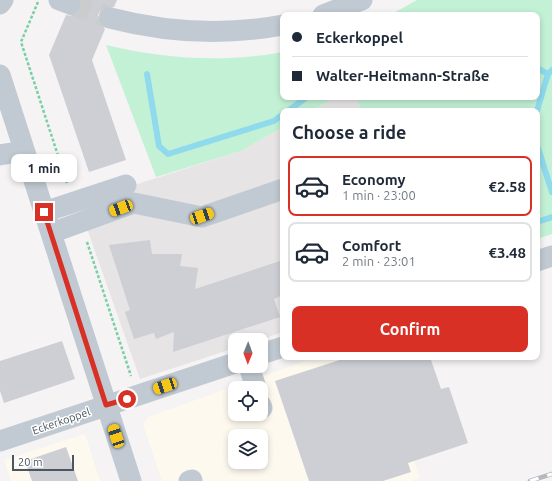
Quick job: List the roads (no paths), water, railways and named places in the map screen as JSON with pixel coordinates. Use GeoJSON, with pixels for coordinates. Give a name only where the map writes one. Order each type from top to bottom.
{"type":"FeatureCollection","features":[{"type":"Feature","properties":{"kind":"street"},"geometry":{"type":"LineString","coordinates":[[0,4],[3,0]]}},
{"type":"Feature","properties":{"kind":"street"},"geometry":{"type":"LineString","coordinates":[[331,12],[362,0]]}},
{"type":"Feature","properties":{"kind":"street"},"geometry":{"type":"LineString","coordinates":[[110,18],[146,27],[184,32],[221,33],[280,25]]}},
{"type":"Feature","properties":{"kind":"street"},"geometry":{"type":"LineString","coordinates":[[0,75],[131,481]]}},
{"type":"Feature","properties":{"kind":"street"},"geometry":{"type":"LineString","coordinates":[[0,155],[24,151]]}},
{"type":"Feature","properties":{"kind":"street"},"geometry":{"type":"LineString","coordinates":[[44,212],[126,185]]}},
{"type":"Feature","properties":{"kind":"street"},"geometry":{"type":"LineString","coordinates":[[51,233],[134,203],[202,216],[280,190]]}},
{"type":"Feature","properties":{"kind":"street"},"geometry":{"type":"LineString","coordinates":[[540,261],[552,256]]}},
{"type":"Feature","properties":{"kind":"street"},"geometry":{"type":"LineString","coordinates":[[268,352],[280,348]]}},
{"type":"Feature","properties":{"kind":"street","name":"Eckerkoppel"},"geometry":{"type":"LineString","coordinates":[[0,441],[228,365]]}},
{"type":"Feature","properties":{"kind":"waterway"},"geometry":{"type":"LineString","coordinates":[[540,70],[548,74]]}},
{"type":"Feature","properties":{"kind":"waterway"},"geometry":{"type":"LineString","coordinates":[[538,108],[548,74],[552,70]]}},
{"type":"Feature","properties":{"kind":"waterway"},"geometry":{"type":"LineString","coordinates":[[147,74],[159,146],[168,154],[274,121],[280,116]]}},
{"type":"Feature","properties":{"kind":"waterway"},"geometry":{"type":"LineString","coordinates":[[292,108],[303,100]]}},
{"type":"Feature","properties":{"kind":"waterway"},"geometry":{"type":"LineString","coordinates":[[540,154],[552,192]]}},
{"type":"Feature","properties":{"kind":"waterway"},"geometry":{"type":"LineString","coordinates":[[540,221],[552,217]]}},
{"type":"Feature","properties":{"kind":"tunnel"},"geometry":{"type":"LineString","coordinates":[[70,4],[110,18]]}},
{"type":"Feature","properties":{"kind":"railway"},"geometry":{"type":"LineString","coordinates":[[530,481],[552,474]]}}]}
